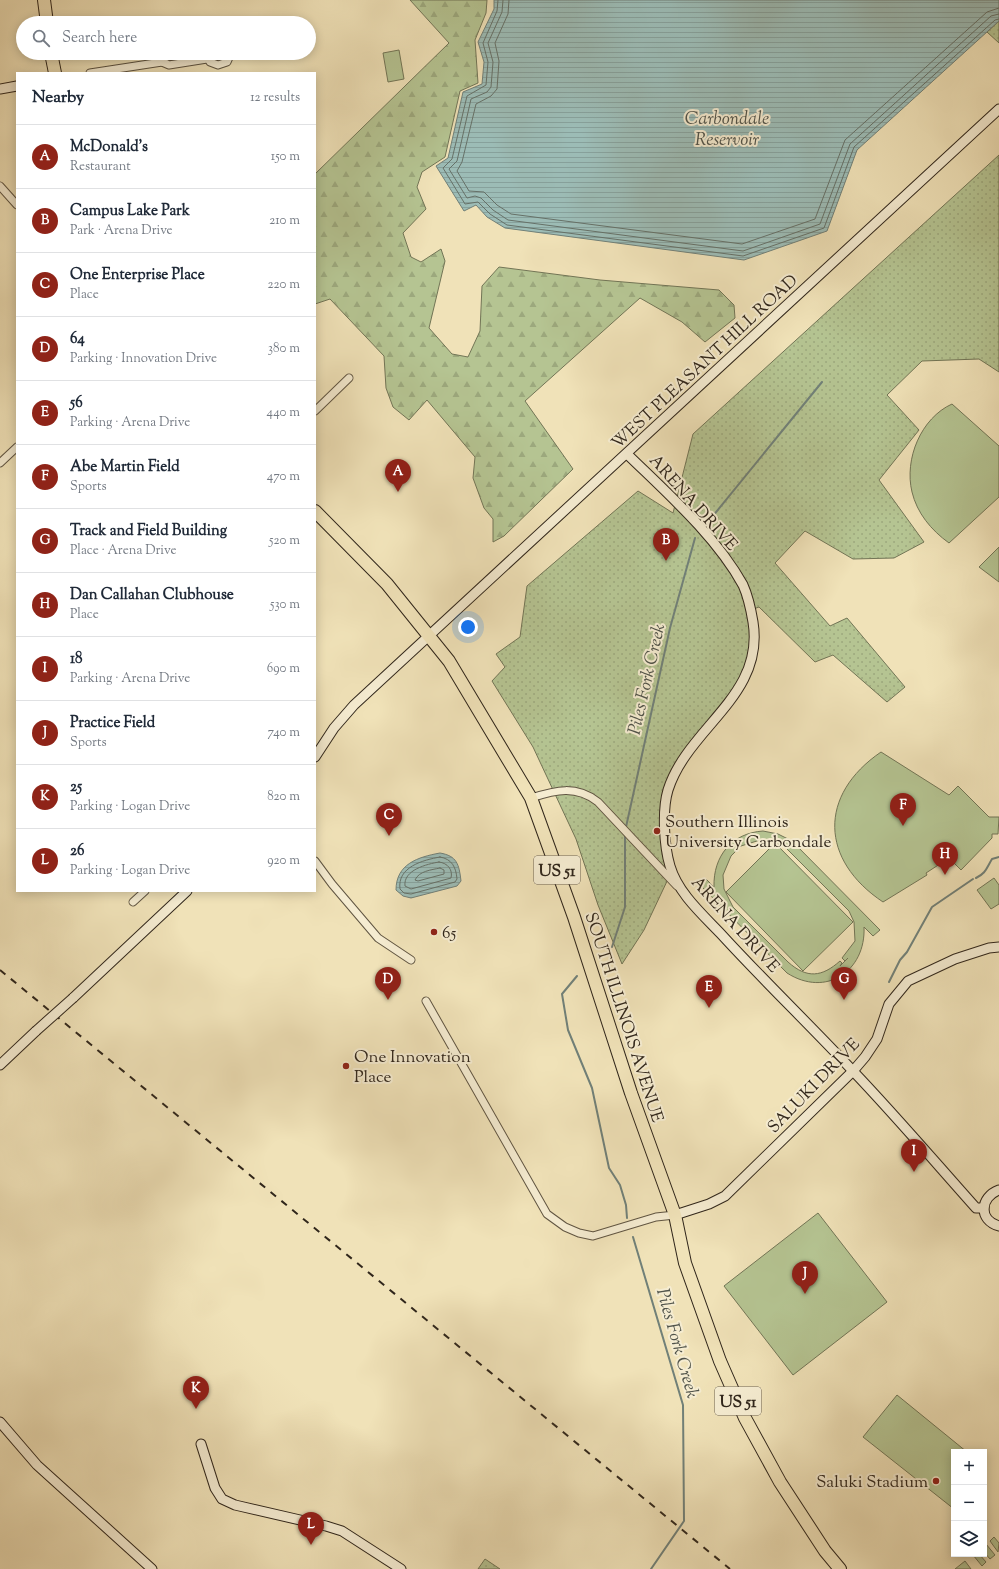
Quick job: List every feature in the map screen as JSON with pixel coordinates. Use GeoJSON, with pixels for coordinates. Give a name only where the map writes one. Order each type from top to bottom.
{"type":"FeatureCollection","features":[{"type":"Feature","properties":{"kind":"highway"},"geometry":{"type":"LineString","coordinates":[[44,0],[46,16]]}},
{"type":"Feature","properties":{"kind":"highway"},"geometry":{"type":"LineString","coordinates":[[52,60],[55,72]]}},
{"type":"Feature","properties":{"kind":"highway","name":"SOUTH ILLINOIS AVENUE"},"geometry":{"type":"LineString","coordinates":[[316,512],[387,584],[449,661],[531,798],[574,917],[631,1093],[675,1215],[688,1270],[720,1361],[745,1418],[780,1482],[825,1551],[840,1569]]}},
{"type":"Feature","properties":{"kind":"street"},"geometry":{"type":"LineString","coordinates":[[97,72],[162,62],[169,65],[190,60]]}},
{"type":"Feature","properties":{"kind":"street"},"geometry":{"type":"LineString","coordinates":[[210,60],[213,64],[223,64],[229,60]]}},
{"type":"Feature","properties":{"kind":"street"},"geometry":{"type":"LineString","coordinates":[[0,89],[16,86]]}},
{"type":"Feature","properties":{"kind":"street","name":"WEST PLEASANT HILL ROAD"},"geometry":{"type":"LineString","coordinates":[[316,755],[334,728],[354,705],[628,454],[999,109]]}},
{"type":"Feature","properties":{"kind":"street"},"geometry":{"type":"LineString","coordinates":[[0,186],[16,204]]}},
{"type":"Feature","properties":{"kind":"street"},"geometry":{"type":"LineString","coordinates":[[316,410],[349,378]]}},
{"type":"Feature","properties":{"kind":"street"},"geometry":{"type":"LineString","coordinates":[[0,463],[16,448]]}},
{"type":"Feature","properties":{"kind":"street","name":"ARENA DRIVE"},"geometry":{"type":"LineString","coordinates":[[628,454],[680,506],[719,550],[743,586],[751,610],[755,637],[751,662],[740,688],[725,708],[701,734],[680,766],[668,790],[665,813],[670,867],[684,894],[751,966],[853,1071],[976,1208],[984,1208],[988,1220],[999,1226]]}},
{"type":"Feature","properties":{"kind":"street"},"geometry":{"type":"LineString","coordinates":[[531,798],[568,790],[588,795],[598,802],[684,894]]}},
{"type":"Feature","properties":{"kind":"street"},"geometry":{"type":"LineString","coordinates":[[316,861],[332,884],[378,938],[411,960]]}},
{"type":"Feature","properties":{"kind":"street"},"geometry":{"type":"LineString","coordinates":[[133,902],[144,892]]}},
{"type":"Feature","properties":{"kind":"street"},"geometry":{"type":"LineString","coordinates":[[0,1065],[185,892]]}},
{"type":"Feature","properties":{"kind":"street","name":"SALUKI DRIVE"},"geometry":{"type":"LineString","coordinates":[[675,1215],[709,1204],[725,1196],[853,1071],[878,1039],[889,1004],[908,981],[955,959],[989,948],[999,947]]}},
{"type":"Feature","properties":{"kind":"street"},"geometry":{"type":"LineString","coordinates":[[426,1001],[546,1214],[565,1227],[579,1233],[594,1236],[656,1217],[675,1215]]}},
{"type":"Feature","properties":{"kind":"street"},"geometry":{"type":"LineString","coordinates":[[984,1208],[988,1196],[999,1190]]}},
{"type":"Feature","properties":{"kind":"street"},"geometry":{"type":"LineString","coordinates":[[0,1422],[37,1465],[150,1568]]}},
{"type":"Feature","properties":{"kind":"street"},"geometry":{"type":"LineString","coordinates":[[201,1444],[214,1488],[222,1500],[235,1505],[342,1531],[401,1569]]}},
{"type":"Feature","properties":{"kind":"green space"},"geometry":{"type":"Polygon","coordinates":[[[410,0],[487,0],[486,13],[475,40],[478,83],[460,91],[445,157],[422,172],[417,187],[426,209],[403,233],[411,257],[421,262],[441,249],[445,261],[429,328],[452,354],[468,357],[480,331],[482,286],[499,267],[600,280],[719,290],[734,305],[735,318],[705,342],[682,322],[640,298],[525,401],[573,469],[504,536],[493,542],[493,519],[484,508],[473,478],[475,457],[427,400],[409,420],[393,407],[386,388],[384,356],[330,299],[316,304],[316,173],[449,43],[410,0]]]}},
{"type":"Feature","properties":{"kind":"green space"},"geometry":{"type":"Polygon","coordinates":[[[999,21],[999,43],[987,32],[999,21]]]}},
{"type":"Feature","properties":{"kind":"green space"},"geometry":{"type":"Polygon","coordinates":[[[399,50],[404,79],[388,82],[383,53],[399,50]]]}},
{"type":"Feature","properties":{"kind":"green space"},"geometry":{"type":"Polygon","coordinates":[[[999,155],[999,372],[979,359],[922,361],[887,395],[919,430],[879,480],[924,542],[894,558],[853,559],[805,531],[775,563],[830,626],[847,618],[905,687],[887,702],[833,655],[815,662],[759,607],[751,610],[755,637],[746,675],[701,734],[668,791],[669,877],[644,930],[622,964],[598,905],[576,839],[533,747],[492,681],[505,667],[496,654],[520,637],[527,586],[638,491],[673,513],[693,434],[999,155]]]}},
{"type":"Feature","properties":{"kind":"green space"},"geometry":{"type":"Polygon","coordinates":[[[952,404],[999,446],[999,497],[949,543],[931,527],[921,514],[914,500],[910,479],[913,453],[917,441],[932,419],[941,410],[952,404]]]}},
{"type":"Feature","properties":{"kind":"green space"},"geometry":{"type":"Polygon","coordinates":[[[999,547],[999,582],[979,567],[999,547]]]}},
{"type":"Feature","properties":{"kind":"green space"},"geometry":{"type":"Polygon","coordinates":[[[881,752],[949,795],[958,786],[989,817],[999,817],[998,834],[992,834],[992,838],[961,870],[949,858],[926,873],[927,875],[883,902],[862,885],[847,867],[838,847],[835,827],[837,807],[846,788],[860,769],[881,752]]]}},
{"type":"Feature","properties":{"kind":"green space"},"geometry":{"type":"Polygon","coordinates":[[[763,831],[778,834],[792,841],[880,930],[873,936],[864,927],[863,943],[858,956],[851,967],[841,976],[829,981],[816,983],[802,980],[787,973],[699,884],[705,878],[714,887],[717,865],[726,848],[742,836],[763,831]],[[760,840],[741,846],[731,856],[723,875],[724,889],[733,907],[788,962],[802,971],[814,974],[821,973],[840,961],[842,963],[840,966],[845,961],[842,958],[855,941],[854,922],[849,911],[786,848],[774,842],[760,840]]]}},
{"type":"Feature","properties":{"kind":"green space"},"geometry":{"type":"Polygon","coordinates":[[[775,843],[853,922],[803,971],[726,892],[775,843]]]}},
{"type":"Feature","properties":{"kind":"green space"},"geometry":{"type":"Polygon","coordinates":[[[994,878],[999,885],[999,904],[991,909],[977,890],[994,878]]]}},
{"type":"Feature","properties":{"kind":"green space"},"geometry":{"type":"Polygon","coordinates":[[[818,1213],[887,1302],[793,1375],[724,1286],[818,1213]]]}},
{"type":"Feature","properties":{"kind":"green space","name":"Saluki Stadium"},"geometry":{"type":"Polygon","coordinates":[[[897,1395],[963,1449],[951,1449],[951,1507],[863,1437],[897,1395]]]}},
{"type":"Feature","properties":{"kind":"green space"},"geometry":{"type":"Polygon","coordinates":[[[994,1537],[999,1543],[998,1552],[990,1541],[994,1537]]]}},
{"type":"Feature","properties":{"kind":"green space"},"geometry":{"type":"Polygon","coordinates":[[[987,1545],[995,1555],[990,1559],[987,1556],[987,1545]]]}},
{"type":"Feature","properties":{"kind":"green space"},"geometry":{"type":"Polygon","coordinates":[[[975,1557],[982,1557],[986,1562],[982,1566],[975,1557]]]}},
{"type":"Feature","properties":{"kind":"green space"},"geometry":{"type":"Polygon","coordinates":[[[485,1559],[500,1569],[478,1569],[485,1559]]]}},
{"type":"Feature","properties":{"kind":"green space"},"geometry":{"type":"Polygon","coordinates":[[[965,1561],[971,1569],[955,1569],[965,1561]]]}},
{"type":"Feature","properties":{"kind":"water","name":"Carbondale Reservoir"},"geometry":{"type":"Polygon","coordinates":[[[494,0],[999,0],[999,21],[857,150],[827,231],[744,260],[505,228],[487,217],[476,205],[464,211],[436,166],[448,158],[463,92],[482,84],[484,62],[478,42],[494,9],[494,0]]]}},
{"type":"Feature","properties":{"kind":"water"},"geometry":{"type":"Polygon","coordinates":[[[440,853],[450,856],[458,865],[461,881],[457,886],[411,898],[403,896],[396,890],[397,881],[404,868],[416,860],[440,853]]]}},
{"type":"Feature","properties":{"kind":"waterway","name":"Piles Fork Creek"},"geometry":{"type":"LineString","coordinates":[[708,522],[822,382]]}},
{"type":"Feature","properties":{"kind":"waterway","name":"Piles Fork Creek"},"geometry":{"type":"LineString","coordinates":[[626,827],[670,628],[695,538]]}},
{"type":"Feature","properties":{"kind":"waterway","name":"Piles Fork Creek"},"geometry":{"type":"LineString","coordinates":[[612,947],[625,907],[625,836]]}},
{"type":"Feature","properties":{"kind":"waterway"},"geometry":{"type":"LineString","coordinates":[[976,878],[984,872],[992,859],[999,857]]}},
{"type":"Feature","properties":{"kind":"waterway"},"geometry":{"type":"LineString","coordinates":[[889,982],[900,960],[907,952],[932,907],[973,879]]}},
{"type":"Feature","properties":{"kind":"waterway","name":"Piles Fork Creek"},"geometry":{"type":"LineString","coordinates":[[577,976],[562,994],[568,1030],[592,1088],[609,1168],[620,1185],[626,1205],[627,1218]]}},
{"type":"Feature","properties":{"kind":"waterway","name":"Piles Fork Creek"},"geometry":{"type":"LineString","coordinates":[[633,1237],[683,1405],[684,1521],[651,1569]]}},
{"type":"Feature","properties":{"kind":"railway"},"geometry":{"type":"LineString","coordinates":[[0,970],[730,1569]]}},
{"type":"Feature","properties":{"kind":"place","name":"McDonald's"},"geometry":{"type":"Point","coordinates":[398,492]}},
{"type":"Feature","properties":{"kind":"place","name":"Campus Lake Park"},"geometry":{"type":"Point","coordinates":[666,561]}},
{"type":"Feature","properties":{"kind":"place","name":"Abe Martin Field"},"geometry":{"type":"Point","coordinates":[903,826]}},
{"type":"Feature","properties":{"kind":"place","name":"Southern Illinois University Carbondale"},"geometry":{"type":"Point","coordinates":[657,831]}},
{"type":"Feature","properties":{"kind":"place","name":"One Enterprise Place"},"geometry":{"type":"Point","coordinates":[389,836]}},
{"type":"Feature","properties":{"kind":"place","name":"Dan Callahan Clubhouse"},"geometry":{"type":"Point","coordinates":[945,875]}},
{"type":"Feature","properties":{"kind":"place","name":"65"},"geometry":{"type":"Point","coordinates":[434,932]}},
{"type":"Feature","properties":{"kind":"place","name":"64"},"geometry":{"type":"Point","coordinates":[388,1000]}},
{"type":"Feature","properties":{"kind":"place","name":"Track and Field Building"},"geometry":{"type":"Point","coordinates":[844,1000]}},
{"type":"Feature","properties":{"kind":"place","name":"56"},"geometry":{"type":"Point","coordinates":[709,1008]}},
{"type":"Feature","properties":{"kind":"place","name":"One Innovation Place"},"geometry":{"type":"Point","coordinates":[346,1066]}},
{"type":"Feature","properties":{"kind":"place","name":"18"},"geometry":{"type":"Point","coordinates":[914,1172]}},
{"type":"Feature","properties":{"kind":"place","name":"Practice Field"},"geometry":{"type":"Point","coordinates":[805,1294]}},
{"type":"Feature","properties":{"kind":"place","name":"25"},"geometry":{"type":"Point","coordinates":[196,1409]}},
{"type":"Feature","properties":{"kind":"place","name":"Saluki Stadium"},"geometry":{"type":"Point","coordinates":[936,1481]}},
{"type":"Feature","properties":{"kind":"place","name":"26"},"geometry":{"type":"Point","coordinates":[311,1545]}}]}
